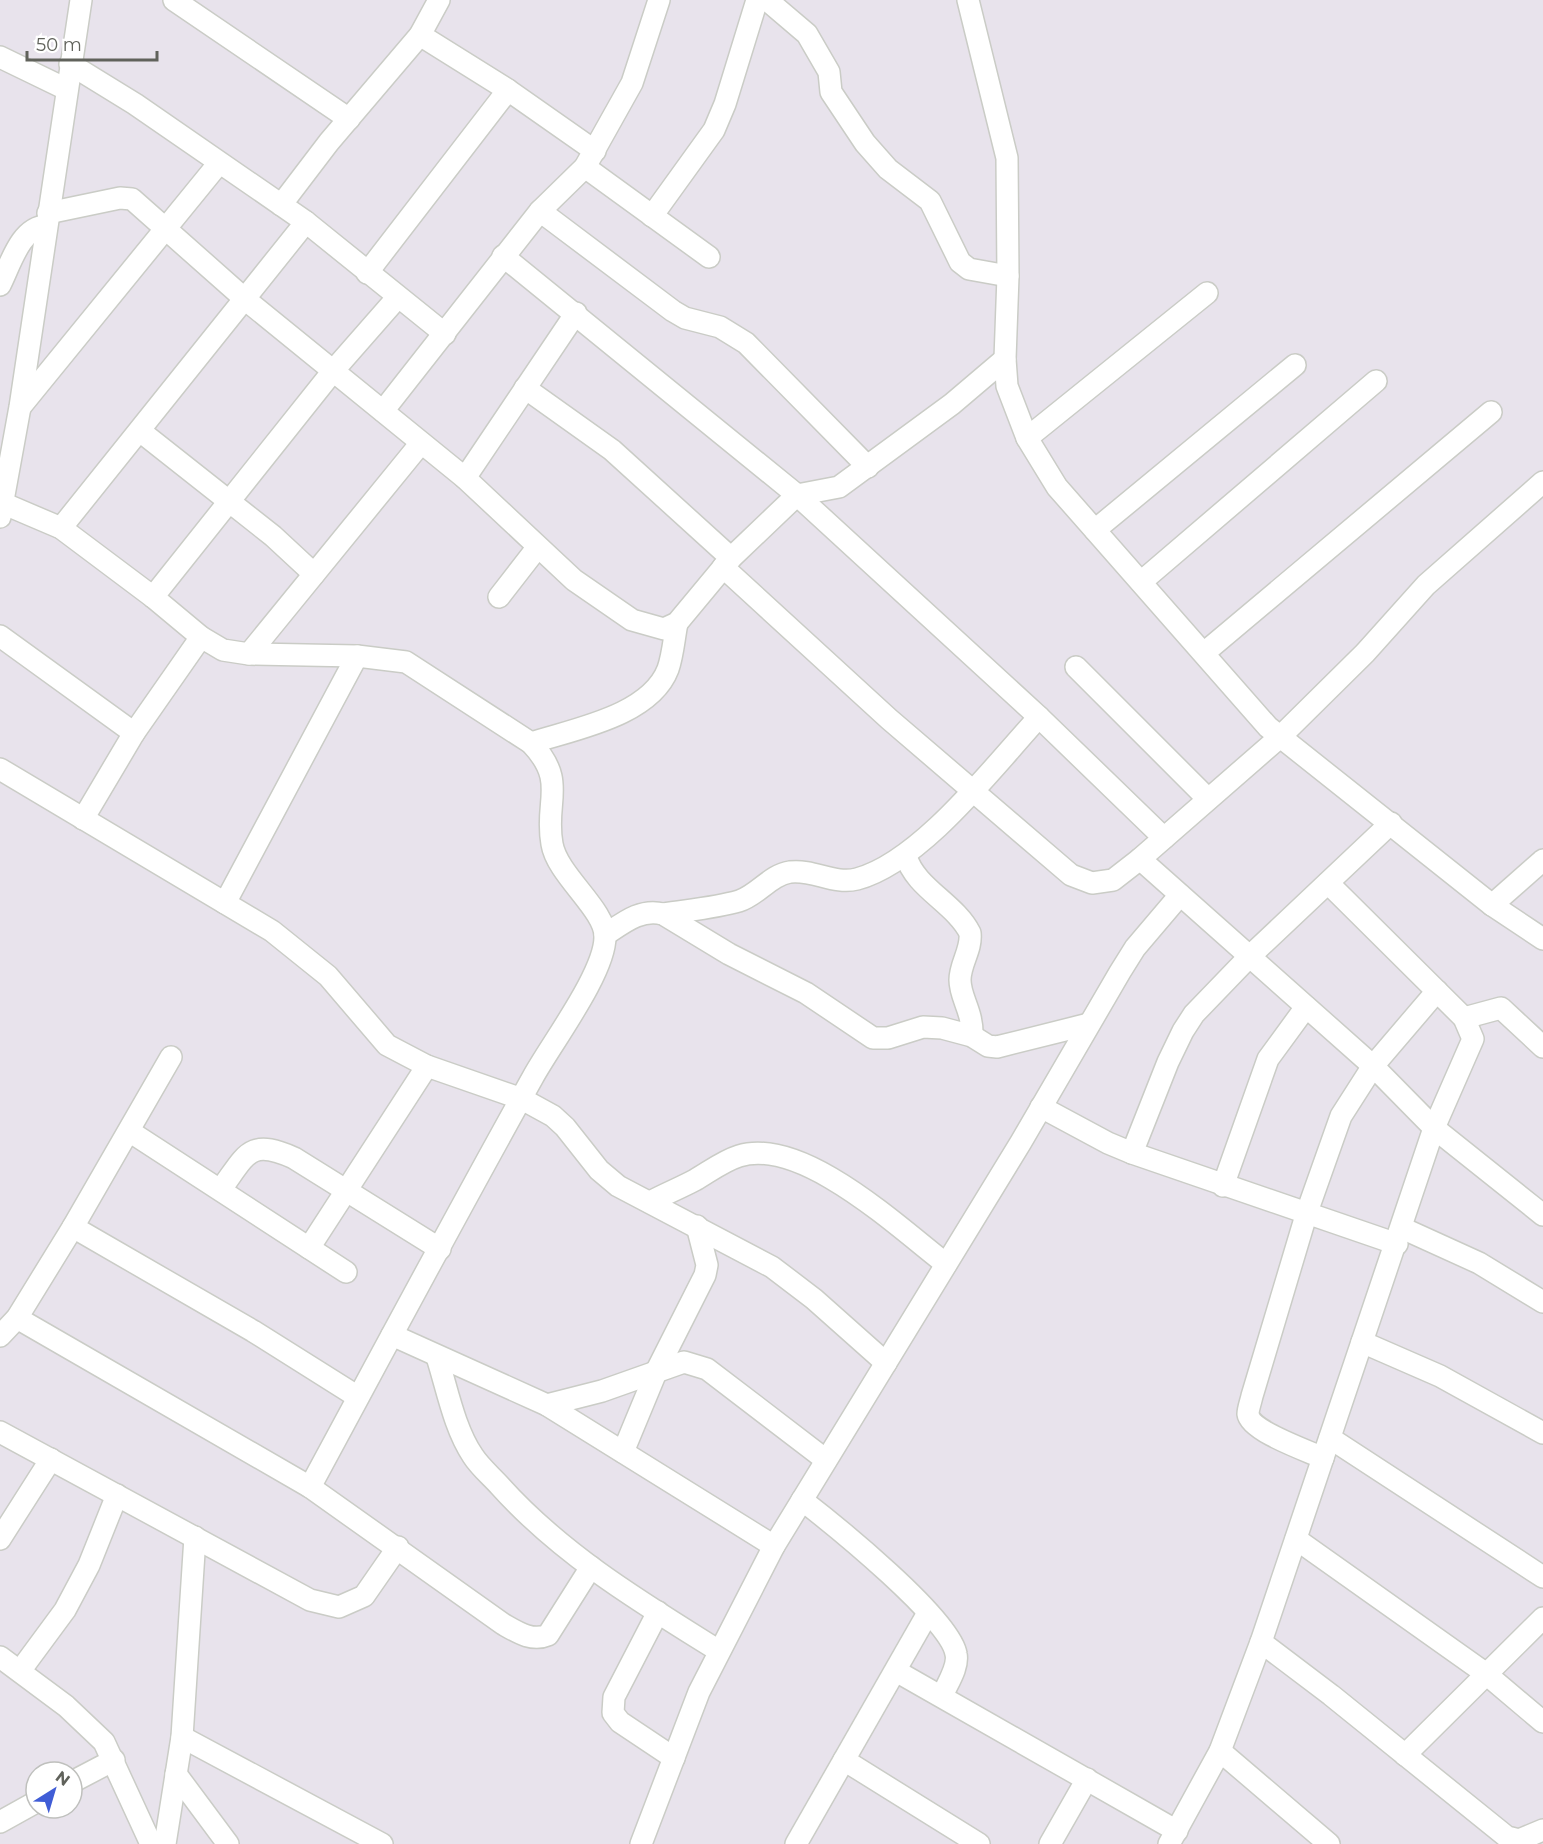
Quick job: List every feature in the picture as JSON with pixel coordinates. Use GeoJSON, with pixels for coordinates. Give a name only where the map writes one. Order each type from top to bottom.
{"type":"FeatureCollection","features":[{"type":"Feature","properties":{"kind":"street"},"geometry":{"type":"LineString","coordinates":[[81,0],[20,407],[1,508],[61,528],[153,597],[201,637],[223,650],[249,654],[357,656],[406,662],[531,742],[546,758],[552,778],[550,834],[552,848],[562,869],[601,923],[605,935],[604,948],[584,991],[522,1098],[310,1487]]}},
{"type":"Feature","properties":{"kind":"street"},"geometry":{"type":"LineString","coordinates":[[174,0],[349,119]]}},
{"type":"Feature","properties":{"kind":"street"},"geometry":{"type":"LineString","coordinates":[[281,205],[420,35],[439,0]]}},
{"type":"Feature","properties":{"kind":"street"},"geometry":{"type":"LineString","coordinates":[[382,411],[445,334],[503,256],[540,212],[590,159],[632,83],[658,0]]}},
{"type":"Feature","properties":{"kind":"street"},"geometry":{"type":"LineString","coordinates":[[652,216],[714,130],[757,0]]}},
{"type":"Feature","properties":{"kind":"street"},"geometry":{"type":"LineString","coordinates":[[767,0],[807,34],[828,72],[831,92],[865,143],[888,169],[930,201],[960,262],[969,269],[981,273],[1008,276]]}},
{"type":"Feature","properties":{"kind":"street"},"geometry":{"type":"LineString","coordinates":[[968,0],[1007,158],[1008,276],[1005,358],[1007,386],[1027,438],[1057,487],[1268,727],[1492,905],[1543,939]]}},
{"type":"Feature","properties":{"kind":"street"},"geometry":{"type":"LineString","coordinates":[[420,35],[508,90],[590,159],[652,216],[709,257]]}},
{"type":"Feature","properties":{"kind":"street"},"geometry":{"type":"LineString","coordinates":[[0,57],[66,89]]}},
{"type":"Feature","properties":{"kind":"street"},"geometry":{"type":"LineString","coordinates":[[70,64],[109,87],[306,222],[445,334]]}},
{"type":"Feature","properties":{"kind":"street"},"geometry":{"type":"LineString","coordinates":[[367,273],[508,90]]}},
{"type":"Feature","properties":{"kind":"street"},"geometry":{"type":"LineString","coordinates":[[20,407],[219,163]]}},
{"type":"Feature","properties":{"kind":"street"},"geometry":{"type":"LineString","coordinates":[[0,285],[23,240],[47,219],[120,198],[132,199],[246,300],[465,478],[537,548],[574,580],[632,620],[664,629],[677,623],[727,562],[797,495],[839,487],[952,404],[1005,358]]}},
{"type":"Feature","properties":{"kind":"street"},"geometry":{"type":"LineString","coordinates":[[540,212],[673,311],[685,318],[720,327],[746,343],[868,467]]}},
{"type":"Feature","properties":{"kind":"street"},"geometry":{"type":"LineString","coordinates":[[61,528],[246,300],[306,222]]}},
{"type":"Feature","properties":{"kind":"street"},"geometry":{"type":"LineString","coordinates":[[503,256],[576,313],[797,495],[1039,717],[1164,838]]}},
{"type":"Feature","properties":{"kind":"street"},"geometry":{"type":"LineString","coordinates":[[1027,438],[1207,293]]}},
{"type":"Feature","properties":{"kind":"street"},"geometry":{"type":"LineString","coordinates":[[153,597],[333,371],[397,297]]}},
{"type":"Feature","properties":{"kind":"street"},"geometry":{"type":"LineString","coordinates":[[465,478],[576,313]]}},
{"type":"Feature","properties":{"kind":"street"},"geometry":{"type":"LineString","coordinates":[[1095,530],[1294,364]]}},
{"type":"Feature","properties":{"kind":"street"},"geometry":{"type":"LineString","coordinates":[[1141,582],[1376,381]]}},
{"type":"Feature","properties":{"kind":"street"},"geometry":{"type":"LineString","coordinates":[[525,388],[612,450],[889,719],[1071,875],[1092,883],[1113,880],[1281,736],[1365,653],[1425,585],[1543,482]]}},
{"type":"Feature","properties":{"kind":"street"},"geometry":{"type":"LineString","coordinates":[[1204,654],[1491,412]]}},
{"type":"Feature","properties":{"kind":"street"},"geometry":{"type":"LineString","coordinates":[[140,430],[314,573]]}},
{"type":"Feature","properties":{"kind":"street"},"geometry":{"type":"LineString","coordinates":[[249,654],[421,443]]}},
{"type":"Feature","properties":{"kind":"street"},"geometry":{"type":"LineString","coordinates":[[499,597],[537,548]]}},
{"type":"Feature","properties":{"kind":"street"},"geometry":{"type":"LineString","coordinates":[[531,742],[622,712],[651,693],[668,669],[677,623]]}},
{"type":"Feature","properties":{"kind":"street"},"geometry":{"type":"LineString","coordinates":[[0,636],[134,733]]}},
{"type":"Feature","properties":{"kind":"street"},"geometry":{"type":"LineString","coordinates":[[83,819],[134,733],[201,637]]}},
{"type":"Feature","properties":{"kind":"street"},"geometry":{"type":"LineString","coordinates":[[225,903],[357,656]]}},
{"type":"Feature","properties":{"kind":"street"},"geometry":{"type":"LineString","coordinates":[[1076,667],[1208,799]]}},
{"type":"Feature","properties":{"kind":"street"},"geometry":{"type":"LineString","coordinates":[[663,914],[740,901],[772,879],[788,873],[810,872],[828,879],[858,879],[906,856],[972,790],[1039,717]]}},
{"type":"Feature","properties":{"kind":"street"},"geometry":{"type":"LineString","coordinates":[[0,769],[272,931],[328,976],[387,1045],[427,1066],[522,1098],[553,1116],[565,1126],[598,1170],[618,1186],[697,1226],[791,1280],[886,1363]]}},
{"type":"Feature","properties":{"kind":"street"},"geometry":{"type":"LineString","coordinates":[[1132,1153],[1183,1031],[1194,1014],[1248,958],[1391,824]]}},
{"type":"Feature","properties":{"kind":"street"},"geometry":{"type":"LineString","coordinates":[[906,856],[909,868],[965,922],[970,933],[970,949],[960,980],[973,1021],[972,1036]]}},
{"type":"Feature","properties":{"kind":"street"},"geometry":{"type":"LineString","coordinates":[[1140,859],[1248,958],[1373,1066],[1434,1128],[1543,1215]]}},
{"type":"Feature","properties":{"kind":"street"},"geometry":{"type":"LineString","coordinates":[[1492,905],[1543,860]]}},
{"type":"Feature","properties":{"kind":"street"},"geometry":{"type":"LineString","coordinates":[[896,1671],[1087,1779],[1173,1838],[1220,1752],[1261,1642],[1434,1128],[1473,1039],[1464,1018],[1328,883]]}},
{"type":"Feature","properties":{"kind":"street"},"geometry":{"type":"LineString","coordinates":[[641,1844],[699,1692],[774,1546],[1135,948],[1180,895]]}},
{"type":"Feature","properties":{"kind":"street"},"geometry":{"type":"LineString","coordinates":[[605,935],[642,913],[654,911],[663,914],[729,954],[806,993],[873,1038],[888,1038],[923,1027],[942,1028],[972,1036],[988,1046],[997,1047],[1089,1024]]}},
{"type":"Feature","properties":{"kind":"street"},"geometry":{"type":"LineString","coordinates":[[1323,1458],[1263,1431],[1252,1423],[1248,1415],[1307,1212],[1341,1116],[1373,1066],[1437,991]]}},
{"type":"Feature","properties":{"kind":"street"},"geometry":{"type":"LineString","coordinates":[[1223,1186],[1268,1059],[1306,1006]]}},
{"type":"Feature","properties":{"kind":"street"},"geometry":{"type":"LineString","coordinates":[[1464,1018],[1501,1008],[1543,1047]]}},
{"type":"Feature","properties":{"kind":"street"},"geometry":{"type":"LineString","coordinates":[[0,1336],[17,1318],[73,1227],[171,1057]]}},
{"type":"Feature","properties":{"kind":"street"},"geometry":{"type":"LineString","coordinates":[[309,1248],[427,1066]]}},
{"type":"Feature","properties":{"kind":"street"},"geometry":{"type":"LineString","coordinates":[[1041,1107],[1108,1143],[1223,1186],[1307,1212],[1399,1236],[1479,1263],[1543,1302]]}},
{"type":"Feature","properties":{"kind":"street"},"geometry":{"type":"LineString","coordinates":[[129,1131],[346,1272]]}},
{"type":"Feature","properties":{"kind":"street"},"geometry":{"type":"LineString","coordinates":[[221,1189],[251,1151],[263,1147],[294,1158],[440,1249]]}},
{"type":"Feature","properties":{"kind":"street"},"geometry":{"type":"LineString","coordinates":[[650,1202],[740,1156],[761,1153],[781,1156],[841,1183],[946,1264]]}},
{"type":"Feature","properties":{"kind":"street"},"geometry":{"type":"LineString","coordinates":[[623,1452],[657,1370],[705,1275],[707,1265],[697,1226]]}},
{"type":"Feature","properties":{"kind":"street"},"geometry":{"type":"LineString","coordinates":[[73,1227],[252,1331],[358,1397]]}},
{"type":"Feature","properties":{"kind":"street"},"geometry":{"type":"LineString","coordinates":[[17,1318],[310,1487],[398,1547],[503,1624],[525,1636],[540,1639],[555,1628],[591,1567]]}},
{"type":"Feature","properties":{"kind":"street"},"geometry":{"type":"LineString","coordinates":[[392,1335],[547,1405],[774,1546]]}},
{"type":"Feature","properties":{"kind":"street"},"geometry":{"type":"LineString","coordinates":[[1362,1342],[1440,1376],[1543,1433]]}},
{"type":"Feature","properties":{"kind":"street"},"geometry":{"type":"LineString","coordinates":[[437,1357],[456,1419],[472,1455],[522,1510],[561,1545],[591,1567],[719,1651]]}},
{"type":"Feature","properties":{"kind":"street"},"geometry":{"type":"LineString","coordinates":[[547,1405],[602,1391],[684,1362],[693,1363],[706,1369],[826,1460]]}},
{"type":"Feature","properties":{"kind":"street"},"geometry":{"type":"LineString","coordinates":[[0,1432],[310,1600],[339,1607],[364,1596],[398,1547]]}},
{"type":"Feature","properties":{"kind":"street"},"geometry":{"type":"LineString","coordinates":[[1330,1438],[1543,1577]]}},
{"type":"Feature","properties":{"kind":"street"},"geometry":{"type":"LineString","coordinates":[[0,1539],[51,1459]]}},
{"type":"Feature","properties":{"kind":"street"},"geometry":{"type":"LineString","coordinates":[[20,1671],[65,1610],[89,1565],[117,1495]]}},
{"type":"Feature","properties":{"kind":"street"},"geometry":{"type":"LineString","coordinates":[[802,1500],[849,1537],[928,1613],[952,1640],[957,1661],[942,1696]]}},
{"type":"Feature","properties":{"kind":"street"},"geometry":{"type":"LineString","coordinates":[[165,1844],[182,1737],[195,1537]]}},
{"type":"Feature","properties":{"kind":"street"},"geometry":{"type":"LineString","coordinates":[[1296,1539],[1485,1673],[1543,1722]]}},
{"type":"Feature","properties":{"kind":"street"},"geometry":{"type":"LineString","coordinates":[[658,1612],[612,1705],[613,1713],[620,1722],[674,1758]]}},
{"type":"Feature","properties":{"kind":"street"},"geometry":{"type":"LineString","coordinates":[[796,1844],[928,1613]]}},
{"type":"Feature","properties":{"kind":"street"},"geometry":{"type":"LineString","coordinates":[[1405,1755],[1485,1673],[1543,1618]]}},
{"type":"Feature","properties":{"kind":"street"},"geometry":{"type":"LineString","coordinates":[[1261,1642],[1507,1837],[1519,1840],[1543,1830]]}},
{"type":"Feature","properties":{"kind":"street"},"geometry":{"type":"LineString","coordinates":[[0,1657],[91,1727],[114,1760],[151,1844]]}},
{"type":"Feature","properties":{"kind":"street"},"geometry":{"type":"LineString","coordinates":[[182,1737],[382,1844]]}},
{"type":"Feature","properties":{"kind":"street"},"geometry":{"type":"LineString","coordinates":[[1220,1752],[1329,1844]]}},
{"type":"Feature","properties":{"kind":"street"},"geometry":{"type":"LineString","coordinates":[[84,1776],[114,1760]]}},
{"type":"Feature","properties":{"kind":"street"},"geometry":{"type":"LineString","coordinates":[[844,1760],[979,1844]]}},
{"type":"Feature","properties":{"kind":"street"},"geometry":{"type":"LineString","coordinates":[[176,1774],[228,1844]]}},
{"type":"Feature","properties":{"kind":"street"},"geometry":{"type":"LineString","coordinates":[[1050,1844],[1087,1779]]}},
{"type":"Feature","properties":{"kind":"street"},"geometry":{"type":"LineString","coordinates":[[4,1813],[24,1806]]}}]}
